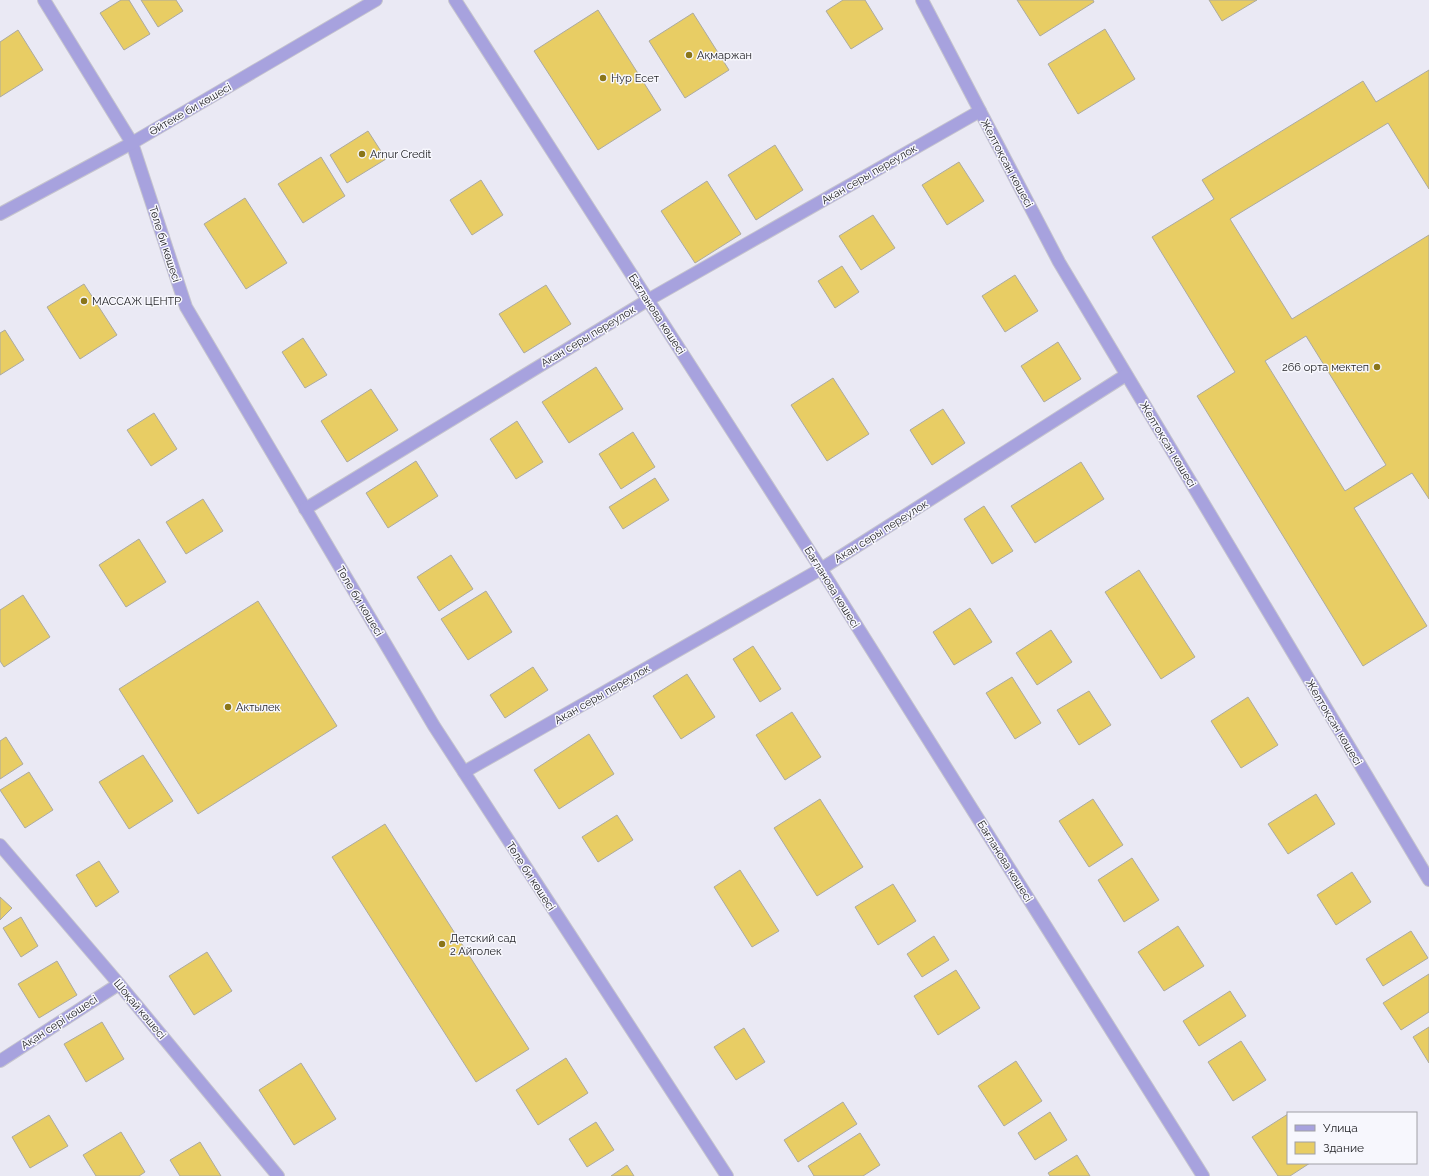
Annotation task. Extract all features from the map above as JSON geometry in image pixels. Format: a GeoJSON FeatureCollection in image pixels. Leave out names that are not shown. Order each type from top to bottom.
{"type":"FeatureCollection","features":[{"type":"Feature","properties":{"kind":"street","name":"Төле би көшесі"},"geometry":{"type":"LineString","coordinates":[[44,0],[132,143],[186,307],[434,726],[726,1176]]}},
{"type":"Feature","properties":{"kind":"street","name":"Әйтеке би көшесі"},"geometry":{"type":"LineString","coordinates":[[0,214],[132,143],[376,0]]}},
{"type":"Feature","properties":{"kind":"street","name":"Бағланова көшесі"},"geometry":{"type":"LineString","coordinates":[[455,0],[821,569],[1203,1176]]}},
{"type":"Feature","properties":{"kind":"street","name":"Желтоқсан көшесі"},"geometry":{"type":"LineString","coordinates":[[922,0],[1059,262],[1429,880]]}},
{"type":"Feature","properties":{"kind":"street","name":"Акан серы переулок"},"geometry":{"type":"LineString","coordinates":[[306,509],[648,300],[980,111]]}},
{"type":"Feature","properties":{"kind":"street","name":"Акан серы переулок"},"geometry":{"type":"LineString","coordinates":[[464,772],[821,569],[1126,375]]}},
{"type":"Feature","properties":{"kind":"street","name":"Шоқай көшесі"},"geometry":{"type":"LineString","coordinates":[[0,845],[119,984],[278,1176]]}},
{"type":"Feature","properties":{"kind":"street","name":"Ақан сері көшесі"},"geometry":{"type":"LineString","coordinates":[[0,1061],[119,984]]}},
{"type":"Feature","properties":{"kind":"building"},"geometry":{"type":"Polygon","coordinates":[[[121,0],[129,0],[150,34],[124,50],[100,13],[121,0]]]}},
{"type":"Feature","properties":{"kind":"building"},"geometry":{"type":"Polygon","coordinates":[[[141,0],[176,0],[183,11],[158,27],[141,0]]]}},
{"type":"Feature","properties":{"kind":"building"},"geometry":{"type":"Polygon","coordinates":[[[843,0],[865,0],[883,29],[851,49],[826,11],[843,0]]]}},
{"type":"Feature","properties":{"kind":"building"},"geometry":{"type":"Polygon","coordinates":[[[1017,0],[1093,0],[1094,2],[1040,36],[1017,0]]]}},
{"type":"Feature","properties":{"kind":"building"},"geometry":{"type":"Polygon","coordinates":[[[1209,0],[1257,0],[1222,21],[1209,0]]]}},
{"type":"Feature","properties":{"kind":"building"},"geometry":{"type":"Polygon","coordinates":[[[598,10],[661,110],[598,150],[534,51],[598,10]]]}},
{"type":"Feature","properties":{"kind":"building"},"geometry":{"type":"Polygon","coordinates":[[[693,13],[729,70],[685,98],[649,41],[693,13]]]}},
{"type":"Feature","properties":{"kind":"building"},"geometry":{"type":"Polygon","coordinates":[[[1105,29],[1135,79],[1078,114],[1048,64],[1105,29]]]}},
{"type":"Feature","properties":{"kind":"building"},"geometry":{"type":"Polygon","coordinates":[[[18,30],[43,70],[0,97],[0,42],[18,30]]]}},
{"type":"Feature","properties":{"kind":"building","name":"266 орта мектеп"},"geometry":{"type":"Polygon","coordinates":[[[1429,70],[1429,189],[1388,123],[1230,219],[1292,319],[1429,235],[1429,499],[1412,473],[1354,508],[1427,626],[1363,666],[1197,396],[1235,372],[1152,237],[1214,199],[1202,180],[1363,81],[1376,102],[1429,70]],[[1306,336],[1265,361],[1345,491],[1386,465],[1306,336]]]}},
{"type":"Feature","properties":{"kind":"building"},"geometry":{"type":"Polygon","coordinates":[[[368,131],[386,159],[347,183],[330,155],[368,131]]]}},
{"type":"Feature","properties":{"kind":"building"},"geometry":{"type":"Polygon","coordinates":[[[775,145],[803,190],[756,220],[728,175],[775,145]]]}},
{"type":"Feature","properties":{"kind":"building"},"geometry":{"type":"Polygon","coordinates":[[[321,157],[345,196],[303,223],[278,184],[321,157]]]}},
{"type":"Feature","properties":{"kind":"building"},"geometry":{"type":"Polygon","coordinates":[[[959,162],[984,201],[947,225],[922,185],[959,162]]]}},
{"type":"Feature","properties":{"kind":"building"},"geometry":{"type":"Polygon","coordinates":[[[481,180],[503,215],[472,235],[450,200],[481,180]]]}},
{"type":"Feature","properties":{"kind":"building"},"geometry":{"type":"Polygon","coordinates":[[[707,181],[741,234],[695,263],[661,211],[707,181]]]}},
{"type":"Feature","properties":{"kind":"building"},"geometry":{"type":"Polygon","coordinates":[[[245,198],[287,263],[246,289],[204,224],[245,198]]]}},
{"type":"Feature","properties":{"kind":"building"},"geometry":{"type":"Polygon","coordinates":[[[873,215],[895,248],[861,270],[839,236],[873,215]]]}},
{"type":"Feature","properties":{"kind":"building"},"geometry":{"type":"Polygon","coordinates":[[[842,266],[859,292],[835,308],[818,281],[842,266]]]}},
{"type":"Feature","properties":{"kind":"building"},"geometry":{"type":"Polygon","coordinates":[[[1015,275],[1038,311],[1005,332],[982,296],[1015,275]]]}},
{"type":"Feature","properties":{"kind":"building"},"geometry":{"type":"Polygon","coordinates":[[[84,284],[117,335],[80,359],[47,307],[84,284]]]}},
{"type":"Feature","properties":{"kind":"building"},"geometry":{"type":"Polygon","coordinates":[[[546,285],[571,324],[524,353],[499,314],[546,285]]]}},
{"type":"Feature","properties":{"kind":"building"},"geometry":{"type":"Polygon","coordinates":[[[5,330],[24,360],[0,375],[0,333],[5,330]]]}},
{"type":"Feature","properties":{"kind":"building"},"geometry":{"type":"Polygon","coordinates":[[[303,338],[327,375],[305,388],[282,352],[303,338]]]}},
{"type":"Feature","properties":{"kind":"building"},"geometry":{"type":"Polygon","coordinates":[[[1058,342],[1081,379],[1044,402],[1021,366],[1058,342]]]}},
{"type":"Feature","properties":{"kind":"building"},"geometry":{"type":"Polygon","coordinates":[[[596,367],[623,409],[569,443],[542,402],[596,367]]]}},
{"type":"Feature","properties":{"kind":"building"},"geometry":{"type":"Polygon","coordinates":[[[833,378],[869,434],[827,461],[791,405],[833,378]]]}},
{"type":"Feature","properties":{"kind":"building"},"geometry":{"type":"Polygon","coordinates":[[[371,389],[398,430],[347,462],[321,421],[371,389]]]}},
{"type":"Feature","properties":{"kind":"building"},"geometry":{"type":"Polygon","coordinates":[[[943,409],[965,443],[932,465],[910,430],[943,409]]]}},
{"type":"Feature","properties":{"kind":"building"},"geometry":{"type":"Polygon","coordinates":[[[154,413],[177,449],[151,466],[127,430],[154,413]]]}},
{"type":"Feature","properties":{"kind":"building"},"geometry":{"type":"Polygon","coordinates":[[[517,421],[543,462],[516,479],[490,439],[517,421]]]}},
{"type":"Feature","properties":{"kind":"building"},"geometry":{"type":"Polygon","coordinates":[[[633,432],[655,467],[621,489],[599,454],[633,432]]]}},
{"type":"Feature","properties":{"kind":"building"},"geometry":{"type":"Polygon","coordinates":[[[416,461],[438,496],[388,528],[366,493],[416,461]]]}},
{"type":"Feature","properties":{"kind":"building"},"geometry":{"type":"Polygon","coordinates":[[[1081,462],[1104,499],[1035,543],[1011,506],[1081,462]]]}},
{"type":"Feature","properties":{"kind":"building"},"geometry":{"type":"Polygon","coordinates":[[[655,478],[669,500],[623,529],[609,507],[655,478]]]}},
{"type":"Feature","properties":{"kind":"building"},"geometry":{"type":"Polygon","coordinates":[[[203,499],[223,531],[186,554],[166,522],[203,499]]]}},
{"type":"Feature","properties":{"kind":"building"},"geometry":{"type":"Polygon","coordinates":[[[984,506],[1013,551],[992,564],[964,519],[984,506]]]}},
{"type":"Feature","properties":{"kind":"building"},"geometry":{"type":"Polygon","coordinates":[[[139,539],[166,582],[126,607],[99,565],[139,539]]]}},
{"type":"Feature","properties":{"kind":"building"},"geometry":{"type":"Polygon","coordinates":[[[451,555],[473,589],[439,611],[417,577],[451,555]]]}},
{"type":"Feature","properties":{"kind":"building"},"geometry":{"type":"Polygon","coordinates":[[[1139,570],[1195,657],[1161,679],[1105,592],[1139,570]]]}},
{"type":"Feature","properties":{"kind":"building"},"geometry":{"type":"Polygon","coordinates":[[[486,591],[512,632],[468,660],[441,619],[486,591]]]}},
{"type":"Feature","properties":{"kind":"building"},"geometry":{"type":"Polygon","coordinates":[[[23,595],[50,637],[4,667],[0,661],[0,610],[23,595]]]}},
{"type":"Feature","properties":{"kind":"building","name":"Актылек"},"geometry":{"type":"Polygon","coordinates":[[[258,601],[337,726],[198,814],[119,689],[258,601]]]}},
{"type":"Feature","properties":{"kind":"building"},"geometry":{"type":"Polygon","coordinates":[[[970,608],[992,642],[954,665],[933,632],[970,608]]]}},
{"type":"Feature","properties":{"kind":"building"},"geometry":{"type":"Polygon","coordinates":[[[1051,630],[1072,662],[1037,685],[1016,653],[1051,630]]]}},
{"type":"Feature","properties":{"kind":"building"},"geometry":{"type":"Polygon","coordinates":[[[753,646],[781,689],[760,702],[733,659],[753,646]]]}},
{"type":"Feature","properties":{"kind":"building"},"geometry":{"type":"Polygon","coordinates":[[[533,667],[548,690],[505,718],[490,695],[533,667]]]}},
{"type":"Feature","properties":{"kind":"building"},"geometry":{"type":"Polygon","coordinates":[[[687,674],[715,717],[681,739],[653,696],[687,674]]]}},
{"type":"Feature","properties":{"kind":"building"},"geometry":{"type":"Polygon","coordinates":[[[1012,677],[1041,723],[1015,739],[986,693],[1012,677]]]}},
{"type":"Feature","properties":{"kind":"building"},"geometry":{"type":"Polygon","coordinates":[[[1089,691],[1111,725],[1079,745],[1057,710],[1089,691]]]}},
{"type":"Feature","properties":{"kind":"building"},"geometry":{"type":"Polygon","coordinates":[[[1248,697],[1278,745],[1241,768],[1211,721],[1248,697]]]}},
{"type":"Feature","properties":{"kind":"building"},"geometry":{"type":"Polygon","coordinates":[[[792,712],[821,757],[785,780],[756,735],[792,712]]]}},
{"type":"Feature","properties":{"kind":"building"},"geometry":{"type":"Polygon","coordinates":[[[589,734],[614,774],[559,809],[534,770],[589,734]]]}},
{"type":"Feature","properties":{"kind":"building"},"geometry":{"type":"Polygon","coordinates":[[[6,737],[23,764],[0,779],[0,741],[6,737]]]}},
{"type":"Feature","properties":{"kind":"building"},"geometry":{"type":"Polygon","coordinates":[[[143,755],[173,801],[129,829],[99,782],[143,755]]]}},
{"type":"Feature","properties":{"kind":"building"},"geometry":{"type":"Polygon","coordinates":[[[29,772],[53,810],[25,828],[0,790],[29,772]]]}},
{"type":"Feature","properties":{"kind":"building"},"geometry":{"type":"Polygon","coordinates":[[[1316,794],[1335,824],[1288,854],[1268,824],[1316,794]]]}},
{"type":"Feature","properties":{"kind":"building"},"geometry":{"type":"Polygon","coordinates":[[[820,799],[863,867],[817,896],[774,828],[820,799]]]}},
{"type":"Feature","properties":{"kind":"building"},"geometry":{"type":"Polygon","coordinates":[[[1093,799],[1123,845],[1089,867],[1059,821],[1093,799]]]}},
{"type":"Feature","properties":{"kind":"building"},"geometry":{"type":"Polygon","coordinates":[[[617,815],[633,840],[598,862],[582,837],[617,815]]]}},
{"type":"Feature","properties":{"kind":"building"},"geometry":{"type":"Polygon","coordinates":[[[385,824],[529,1049],[476,1082],[332,857],[385,824]]]}},
{"type":"Feature","properties":{"kind":"building"},"geometry":{"type":"Polygon","coordinates":[[[1132,858],[1159,900],[1124,922],[1098,880],[1132,858]]]}},
{"type":"Feature","properties":{"kind":"building"},"geometry":{"type":"Polygon","coordinates":[[[99,861],[119,892],[96,907],[76,875],[99,861]]]}},
{"type":"Feature","properties":{"kind":"building"},"geometry":{"type":"Polygon","coordinates":[[[740,870],[779,931],[752,947],[714,887],[740,870]]]}},
{"type":"Feature","properties":{"kind":"building"},"geometry":{"type":"Polygon","coordinates":[[[1352,872],[1371,902],[1336,925],[1317,895],[1352,872]]]}},
{"type":"Feature","properties":{"kind":"building"},"geometry":{"type":"Polygon","coordinates":[[[893,884],[916,921],[878,945],[855,907],[893,884]]]}},
{"type":"Feature","properties":{"kind":"building"},"geometry":{"type":"Polygon","coordinates":[[[0,897],[12,908],[0,920],[0,897]]]}},
{"type":"Feature","properties":{"kind":"building"},"geometry":{"type":"Polygon","coordinates":[[[21,917],[38,946],[21,957],[3,928],[21,917]]]}},
{"type":"Feature","properties":{"kind":"building"},"geometry":{"type":"Polygon","coordinates":[[[1178,926],[1204,966],[1164,991],[1138,952],[1178,926]]]}},
{"type":"Feature","properties":{"kind":"building"},"geometry":{"type":"Polygon","coordinates":[[[1411,931],[1428,958],[1383,986],[1366,959],[1411,931]]]}},
{"type":"Feature","properties":{"kind":"building"},"geometry":{"type":"Polygon","coordinates":[[[934,936],[949,960],[922,977],[907,954],[934,936]]]}},
{"type":"Feature","properties":{"kind":"building"},"geometry":{"type":"Polygon","coordinates":[[[207,952],[232,991],[194,1015],[169,976],[207,952]]]}},
{"type":"Feature","properties":{"kind":"building"},"geometry":{"type":"Polygon","coordinates":[[[57,961],[77,995],[39,1018],[18,984],[57,961]]]}},
{"type":"Feature","properties":{"kind":"building"},"geometry":{"type":"Polygon","coordinates":[[[956,970],[980,1008],[938,1035],[914,996],[956,970]]]}},
{"type":"Feature","properties":{"kind":"building"},"geometry":{"type":"Polygon","coordinates":[[[1429,974],[1429,1012],[1401,1030],[1383,1003],[1429,974]]]}},
{"type":"Feature","properties":{"kind":"building"},"geometry":{"type":"Polygon","coordinates":[[[1230,991],[1246,1016],[1199,1046],[1183,1021],[1230,991]]]}},
{"type":"Feature","properties":{"kind":"building"},"geometry":{"type":"Polygon","coordinates":[[[102,1022],[124,1059],[86,1082],[64,1044],[102,1022]]]}},
{"type":"Feature","properties":{"kind":"building"},"geometry":{"type":"Polygon","coordinates":[[[1429,1027],[1429,1063],[1413,1037],[1429,1027]]]}},
{"type":"Feature","properties":{"kind":"building"},"geometry":{"type":"Polygon","coordinates":[[[744,1028],[765,1062],[736,1080],[714,1047],[744,1028]]]}},
{"type":"Feature","properties":{"kind":"building"},"geometry":{"type":"Polygon","coordinates":[[[1241,1041],[1266,1080],[1233,1101],[1208,1062],[1241,1041]]]}},
{"type":"Feature","properties":{"kind":"building"},"geometry":{"type":"Polygon","coordinates":[[[566,1058],[588,1093],[538,1125],[516,1090],[566,1058]]]}},
{"type":"Feature","properties":{"kind":"building"},"geometry":{"type":"Polygon","coordinates":[[[1016,1061],[1042,1101],[1004,1126],[978,1086],[1016,1061]]]}},
{"type":"Feature","properties":{"kind":"building"},"geometry":{"type":"Polygon","coordinates":[[[301,1063],[336,1119],[294,1145],[259,1090],[301,1063]]]}},
{"type":"Feature","properties":{"kind":"building"},"geometry":{"type":"Polygon","coordinates":[[[843,1102],[857,1124],[798,1162],[784,1140],[843,1102]]]}},
{"type":"Feature","properties":{"kind":"building"},"geometry":{"type":"Polygon","coordinates":[[[1050,1112],[1067,1140],[1035,1160],[1018,1133],[1050,1112]]]}},
{"type":"Feature","properties":{"kind":"building"},"geometry":{"type":"Polygon","coordinates":[[[49,1115],[68,1146],[30,1168],[12,1137],[49,1115]]]}},
{"type":"Feature","properties":{"kind":"building"},"geometry":{"type":"Polygon","coordinates":[[[1287,1115],[1287,1164],[1308,1164],[1290,1176],[1278,1176],[1252,1137],[1287,1115]]]}},
{"type":"Feature","properties":{"kind":"building"},"geometry":{"type":"Polygon","coordinates":[[[596,1122],[614,1150],[587,1167],[569,1139],[596,1122]]]}},
{"type":"Feature","properties":{"kind":"building"},"geometry":{"type":"Polygon","coordinates":[[[121,1132],[145,1172],[139,1176],[96,1176],[83,1155],[121,1132]]]}},
{"type":"Feature","properties":{"kind":"building"},"geometry":{"type":"Polygon","coordinates":[[[860,1133],[880,1165],[863,1176],[814,1176],[808,1166],[860,1133]]]}},
{"type":"Feature","properties":{"kind":"building"},"geometry":{"type":"Polygon","coordinates":[[[200,1142],[221,1176],[180,1176],[170,1160],[200,1142]]]}},
{"type":"Feature","properties":{"kind":"building"},"geometry":{"type":"Polygon","coordinates":[[[1077,1155],[1090,1176],[1050,1176],[1048,1173],[1077,1155]]]}},
{"type":"Feature","properties":{"kind":"building"},"geometry":{"type":"Polygon","coordinates":[[[627,1165],[634,1176],[611,1176],[627,1165]]]}},
{"type":"Feature","properties":{"kind":"place","name":"Ақмаржан"},"geometry":{"type":"Point","coordinates":[689,55]}},
{"type":"Feature","properties":{"kind":"place","name":"Нур Есет"},"geometry":{"type":"Point","coordinates":[603,78]}},
{"type":"Feature","properties":{"kind":"place","name":"Arnur Credit"},"geometry":{"type":"Point","coordinates":[362,154]}},
{"type":"Feature","properties":{"kind":"place","name":"МАССАЖ ЦЕНТР"},"geometry":{"type":"Point","coordinates":[84,301]}},
{"type":"Feature","properties":{"kind":"place","name":"266 орта мектеп"},"geometry":{"type":"Point","coordinates":[1377,367]}},
{"type":"Feature","properties":{"kind":"place","name":"Актылек"},"geometry":{"type":"Point","coordinates":[228,707]}},
{"type":"Feature","properties":{"kind":"place","name":"Детский сад 2 Айголек"},"geometry":{"type":"Point","coordinates":[442,944]}}]}
